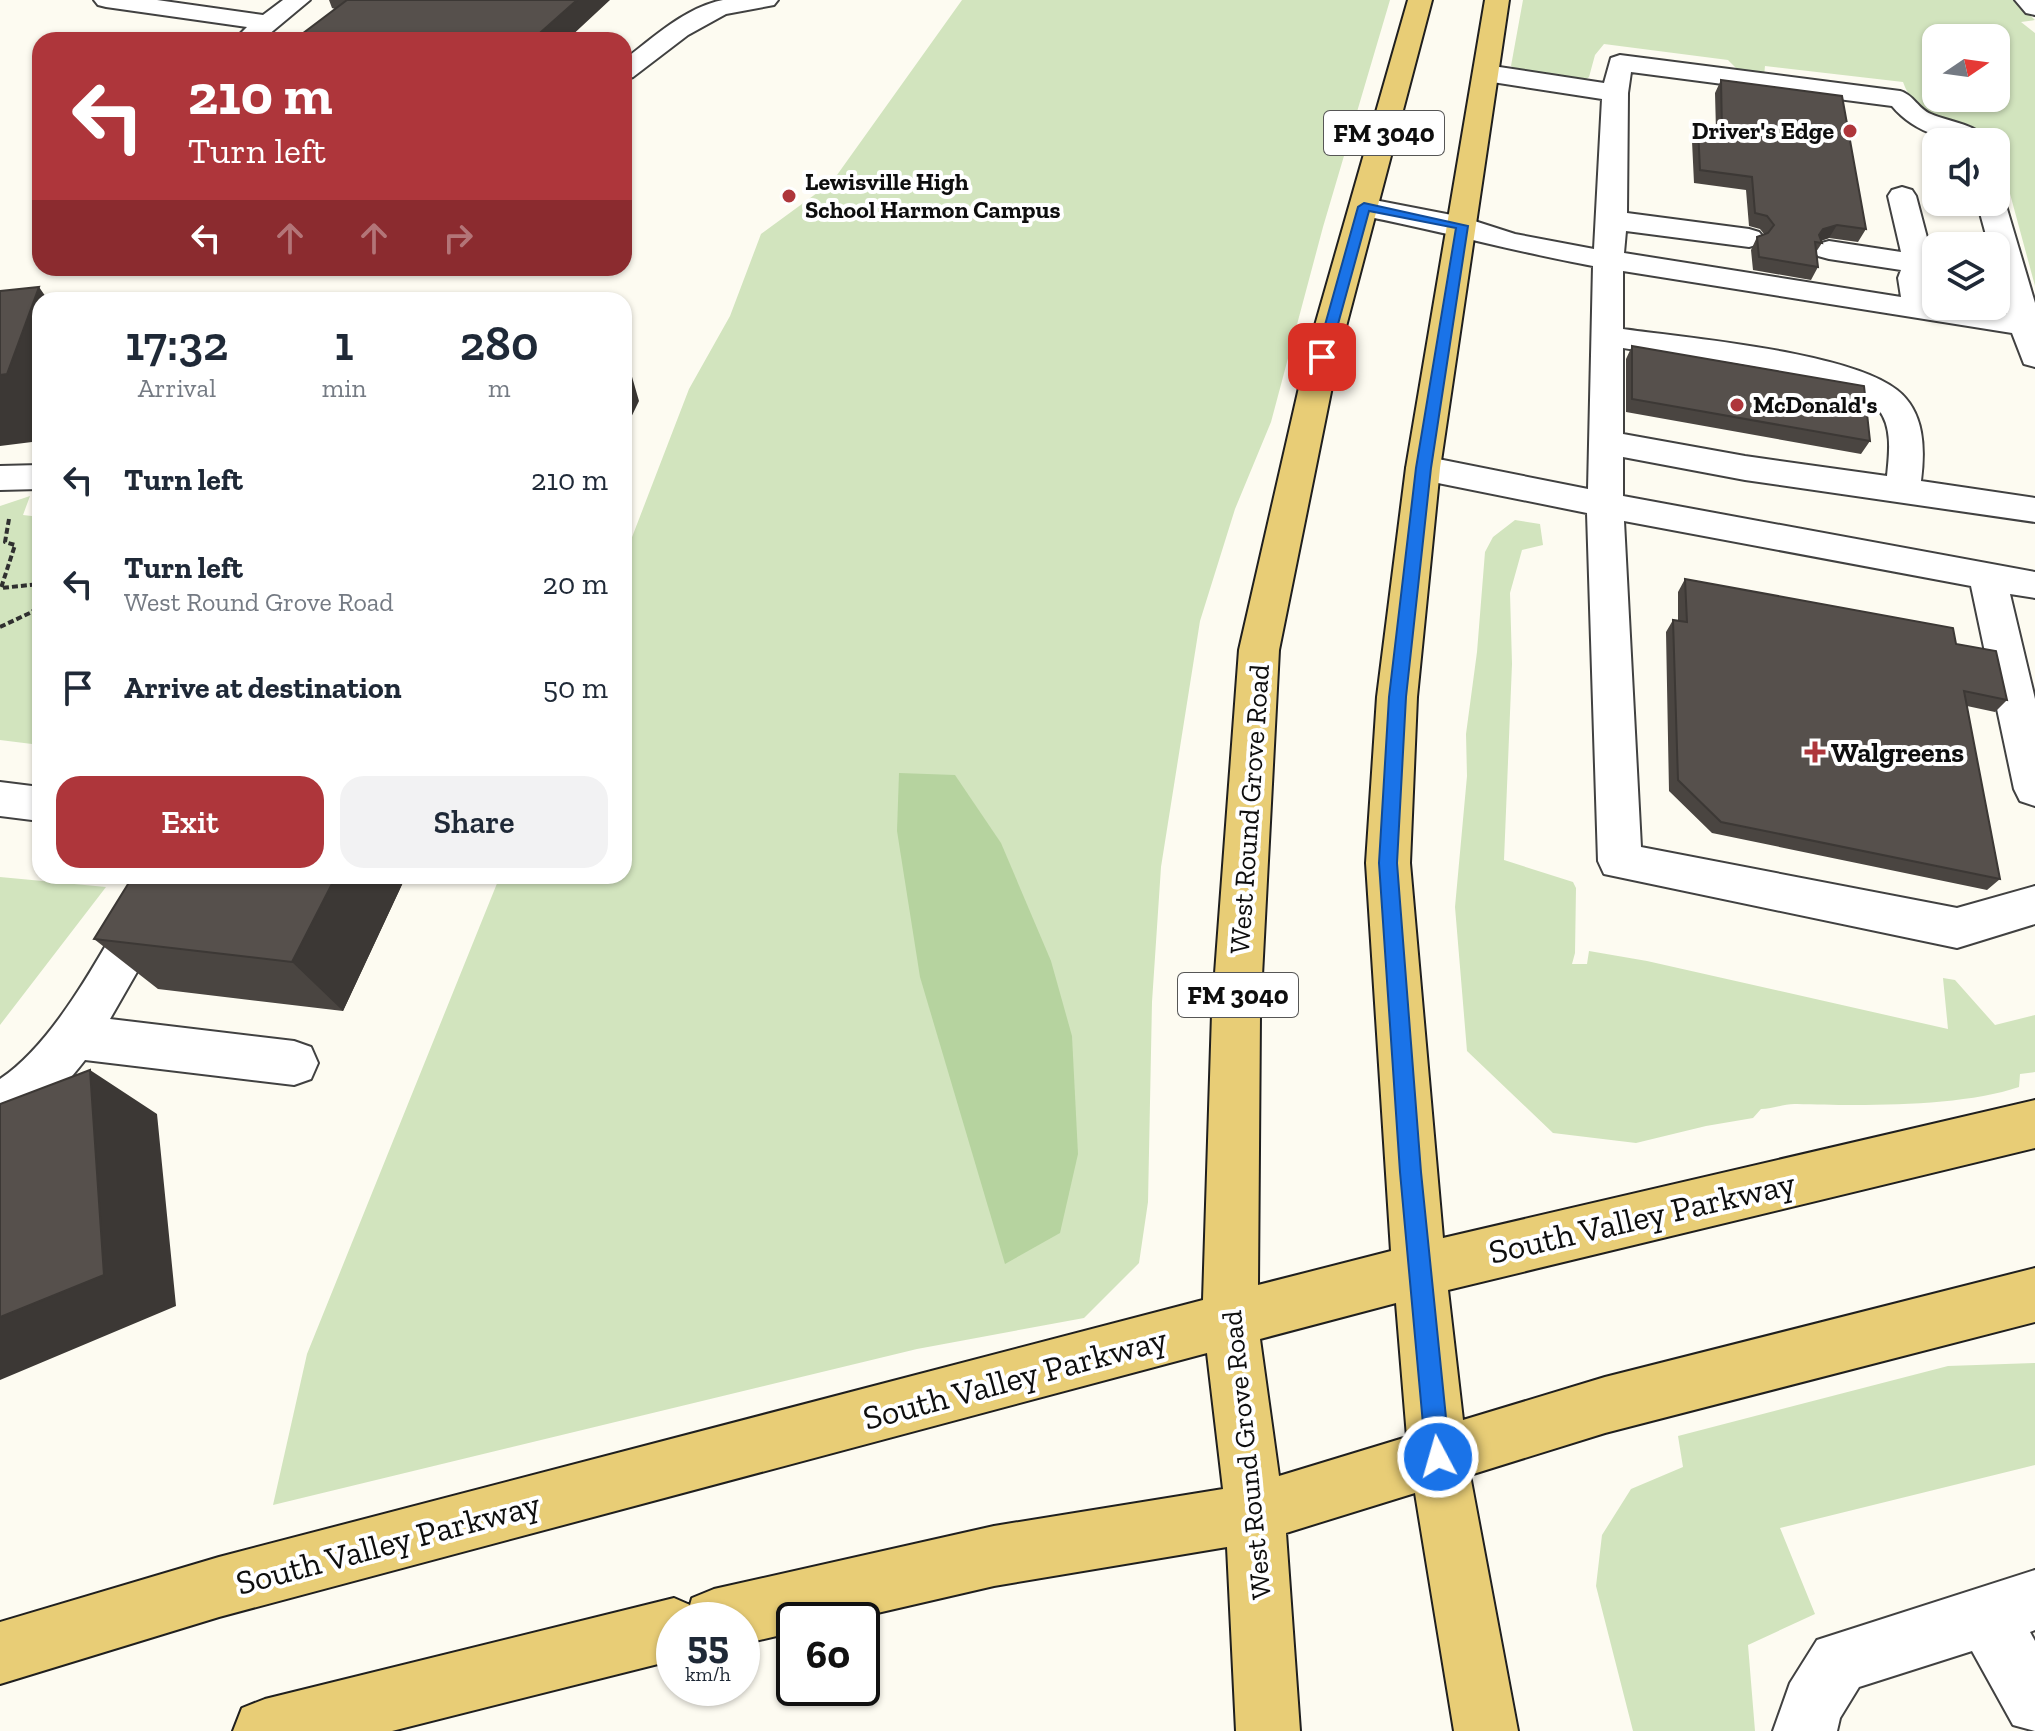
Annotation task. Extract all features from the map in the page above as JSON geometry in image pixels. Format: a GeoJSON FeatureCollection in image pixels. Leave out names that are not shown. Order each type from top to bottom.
{"type":"FeatureCollection","features":[{"type":"Feature","properties":{"kind":"main road","name":"West Round Grove Road"},"geometry":{"type":"LineString","coordinates":[[1268,1731],[1255,1513],[1230,1321],[1236,1014],[1259,650],[1322,357],[1420,0]]}},
{"type":"Feature","properties":{"kind":"main road","name":"FM 3040"},"geometry":{"type":"LineString","coordinates":[[1486,1731],[1438,1457],[1419,1270],[1388,863],[1397,697],[1423,468],[1497,0]]}},
{"type":"Feature","properties":{"kind":"main road","name":"South Valley Parkway"},"geometry":{"type":"LineString","coordinates":[[0,1653],[219,1587],[1419,1270],[2035,1124]]}},
{"type":"Feature","properties":{"kind":"main road"},"geometry":{"type":"LineString","coordinates":[[760,1609],[994,1556],[1255,1513],[1605,1405],[2035,1295]]}},
{"type":"Feature","properties":{"kind":"main road"},"geometry":{"type":"LineString","coordinates":[[265,1731],[656,1633]]}},
{"type":"Feature","properties":{"kind":"lane"},"geometry":{"type":"LineString","coordinates":[[256,32],[298,0]]}},
{"type":"Feature","properties":{"kind":"lane"},"geometry":{"type":"LineString","coordinates":[[632,66],[679,30],[719,8],[766,0]]}},
{"type":"Feature","properties":{"kind":"lane"},"geometry":{"type":"LineString","coordinates":[[2027,0],[2035,8]]}},
{"type":"Feature","properties":{"kind":"lane"},"geometry":{"type":"LineString","coordinates":[[117,1],[197,6],[268,23]]}},
{"type":"Feature","properties":{"kind":"lane"},"geometry":{"type":"LineString","coordinates":[[1944,128],[1916,118],[1900,99],[1620,63],[1615,93],[1608,260],[1605,442],[1620,861],[1957,928],[2035,905]]}},
{"type":"Feature","properties":{"kind":"lane"},"geometry":{"type":"LineString","coordinates":[[1486,73],[1615,93]]}},
{"type":"Feature","properties":{"kind":"lane"},"geometry":{"type":"LineString","coordinates":[[1902,196],[1919,264],[1913,278],[1918,309]]}},
{"type":"Feature","properties":{"kind":"lane"},"geometry":{"type":"LineString","coordinates":[[1364,207],[1462,226],[1509,242],[1608,260],[2026,326]]}},
{"type":"Feature","properties":{"kind":"lane"},"geometry":{"type":"LineString","coordinates":[[1995,216],[2035,357]]}},
{"type":"Feature","properties":{"kind":"lane"},"geometry":{"type":"LineString","coordinates":[[1612,220],[1749,238]]}},
{"type":"Feature","properties":{"kind":"lane"},"geometry":{"type":"LineString","coordinates":[[1829,250],[1919,264]]}},
{"type":"Feature","properties":{"kind":"lane"},"geometry":{"type":"LineString","coordinates":[[1607,336],[1845,376],[1886,397],[1899,416],[1909,443],[1902,490]]}},
{"type":"Feature","properties":{"kind":"lane"},"geometry":{"type":"LineString","coordinates":[[1605,442],[1745,468],[2035,510]]}},
{"type":"Feature","properties":{"kind":"lane"},"geometry":{"type":"LineString","coordinates":[[1423,468],[2035,585]]}},
{"type":"Feature","properties":{"kind":"lane"},"geometry":{"type":"LineString","coordinates":[[3,494],[32,481]]}},
{"type":"Feature","properties":{"kind":"lane"},"geometry":{"type":"LineString","coordinates":[[1987,575],[2000,631],[1978,644],[2000,760],[2034,784]]}},
{"type":"Feature","properties":{"kind":"lane"},"geometry":{"type":"LineString","coordinates":[[0,799],[32,803]]}},
{"type":"Feature","properties":{"kind":"lane"},"geometry":{"type":"LineString","coordinates":[[0,1107],[41,1079],[74,1037],[165,884]]}},
{"type":"Feature","properties":{"kind":"lane"},"geometry":{"type":"LineString","coordinates":[[74,1037],[294,1063]]}},
{"type":"Feature","properties":{"kind":"lane"},"geometry":{"type":"LineString","coordinates":[[1805,1731],[1812,1705],[1839,1662],[2010,1608],[2035,1703]]}},
{"type":"Feature","properties":{"kind":"path"},"geometry":{"type":"LineString","coordinates":[[3,494],[10,524],[5,542],[15,545],[1,588],[32,585]]}},
{"type":"Feature","properties":{"kind":"path"},"geometry":{"type":"LineString","coordinates":[[0,627],[32,612]]}},
{"type":"Feature","properties":{"kind":"green space"},"geometry":{"type":"Polygon","coordinates":[[[962,0],[1390,0],[1323,227],[1271,422],[1235,509],[1200,621],[1161,867],[1152,1002],[1148,1202],[1139,1263],[1084,1318],[917,1349],[273,1505],[307,1354],[497,884],[632,884],[632,537],[689,389],[730,316],[761,234],[832,182],[962,0]]]}},
{"type":"Feature","properties":{"kind":"green space"},"geometry":{"type":"Polygon","coordinates":[[[1523,0],[2013,0],[2035,20],[2021,22],[2035,33],[2035,286],[2010,194],[2010,128],[1975,128],[1930,112],[2010,112],[2010,24],[1922,24],[1922,107],[1908,93],[1903,82],[1765,66],[1764,76],[1741,73],[1728,60],[1604,44],[1595,55],[1589,77],[1578,85],[1524,75],[1511,66],[1523,0]]]}},
{"type":"Feature","properties":{"kind":"green space"},"geometry":{"type":"Polygon","coordinates":[[[30,496],[23,515],[32,516],[32,744],[0,740],[0,506],[30,496]]]}},
{"type":"Feature","properties":{"kind":"green space"},"geometry":{"type":"Polygon","coordinates":[[[1515,520],[1540,524],[1543,545],[1522,550],[1510,593],[1512,664],[1504,860],[1573,882],[1576,888],[1575,953],[1572,964],[1587,964],[1589,951],[1647,961],[1948,1029],[1943,978],[1955,980],[1995,1025],[2035,1015],[2035,1072],[2020,1074],[2019,1087],[1995,1094],[1940,1102],[1788,1104],[1761,1109],[1753,1118],[1636,1143],[1553,1133],[1467,1051],[1455,907],[1467,776],[1466,734],[1477,652],[1485,552],[1493,537],[1515,520]]]}},
{"type":"Feature","properties":{"kind":"green space"},"geometry":{"type":"Polygon","coordinates":[[[899,773],[955,775],[1001,843],[1051,961],[1072,1036],[1078,1154],[1060,1233],[1005,1264],[920,977],[897,831],[899,773]]]}},
{"type":"Feature","properties":{"kind":"green space"},"geometry":{"type":"Polygon","coordinates":[[[0,877],[32,880],[32,884],[106,887],[0,1025],[0,877]]]}},
{"type":"Feature","properties":{"kind":"green space"},"geometry":{"type":"Polygon","coordinates":[[[2035,1363],[2035,1465],[1780,1528],[1815,1614],[1748,1645],[1755,1731],[1633,1731],[1596,1586],[1602,1535],[1631,1489],[1683,1467],[1678,1436],[1948,1366],[2035,1363]]]}},
{"type":"Feature","properties":{"kind":"building"},"geometry":{"type":"Polygon","coordinates":[[[347,0],[577,0],[541,32],[305,32],[347,0]]]}},
{"type":"Feature","properties":{"kind":"building"},"geometry":{"type":"Polygon","coordinates":[[[1721,80],[1842,96],[1866,229],[1837,225],[1823,229],[1819,235],[1822,243],[1815,242],[1818,267],[1759,257],[1757,237],[1768,233],[1774,225],[1767,216],[1755,213],[1752,177],[1700,170],[1698,128],[1722,131],[1721,80]]]}},
{"type":"Feature","properties":{"kind":"building"},"geometry":{"type":"Polygon","coordinates":[[[39,287],[37,292],[32,292],[32,306],[7,374],[0,375],[0,291],[39,287]]]}},
{"type":"Feature","properties":{"kind":"building","name":"McDonald's"},"geometry":{"type":"Polygon","coordinates":[[[1632,346],[1864,386],[1870,441],[1632,399],[1632,346]]]}},
{"type":"Feature","properties":{"kind":"building","name":"Walgreens"},"geometry":{"type":"Polygon","coordinates":[[[1685,579],[1953,628],[1956,644],[1996,651],[2007,700],[1964,691],[2000,879],[1721,822],[1678,780],[1673,620],[1687,622],[1685,579]]]}},
{"type":"Feature","properties":{"kind":"building"},"geometry":{"type":"Polygon","coordinates":[[[128,884],[332,884],[292,962],[94,939],[128,884]]]}},
{"type":"Feature","properties":{"kind":"building"},"geometry":{"type":"Polygon","coordinates":[[[90,1070],[104,1275],[0,1317],[0,1104],[90,1070]]]}},
{"type":"Feature","properties":{"kind":"place","name":"Driver's Edge"},"geometry":{"type":"Point","coordinates":[1850,131]}},
{"type":"Feature","properties":{"kind":"place","name":"Lewisville High School Harmon Campus"},"geometry":{"type":"Point","coordinates":[789,196]}},
{"type":"Feature","properties":{"kind":"place","name":"McDonald's"},"geometry":{"type":"Point","coordinates":[1737,405]}},
{"type":"Feature","properties":{"kind":"place","name":"Walgreens"},"geometry":{"type":"Point","coordinates":[1815,752]}},
{"type":"Feature","properties":{"kind":"route"},"geometry":{"type":"LineString","coordinates":[[1322,357],[1364,207],[1462,226],[1423,468],[1397,697],[1388,863],[1410,1172],[1438,1457]]}}]}
